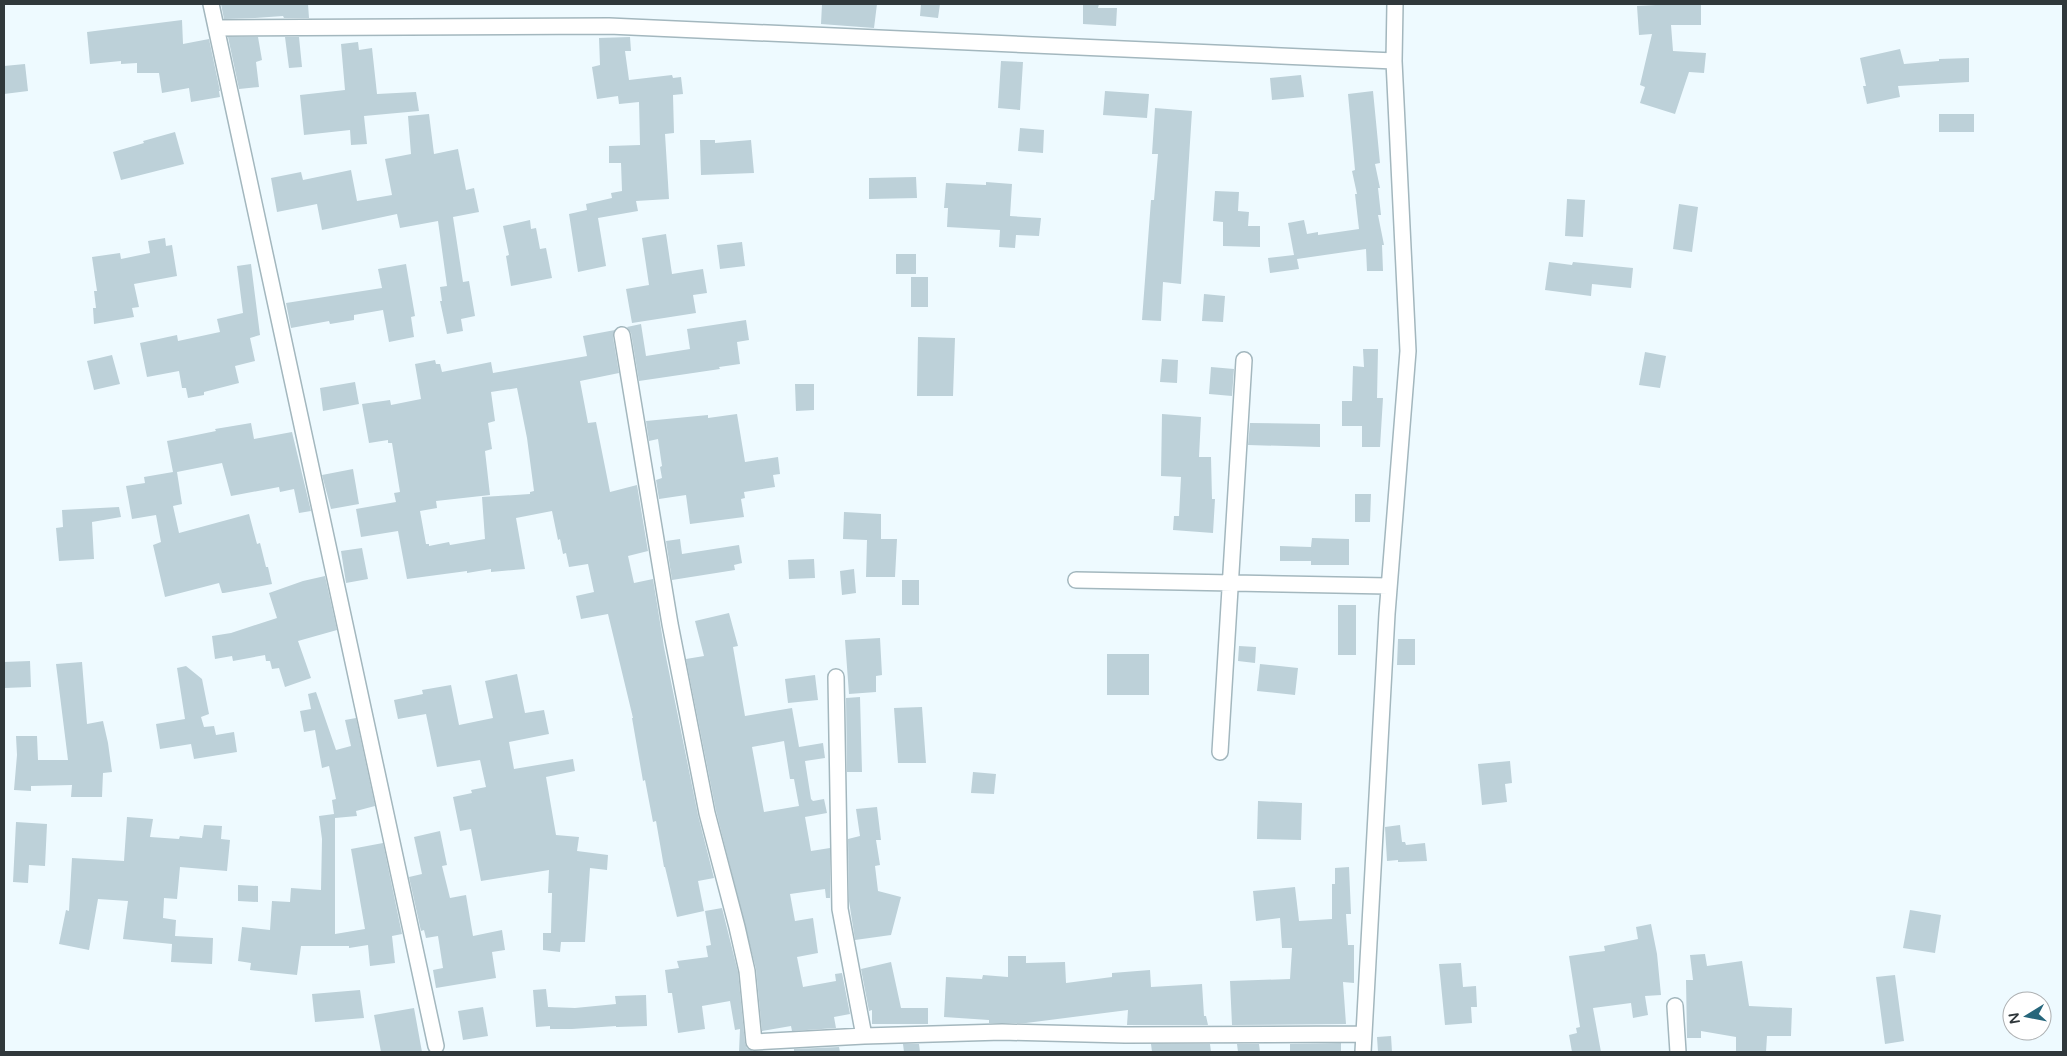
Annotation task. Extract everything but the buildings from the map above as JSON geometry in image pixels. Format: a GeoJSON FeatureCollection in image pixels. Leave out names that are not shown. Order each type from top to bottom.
{"type":"FeatureCollection","features":[{"type":"Feature","properties":{"kind":"street"},"geometry":{"type":"LineString","coordinates":[[210,4],[436,1046]]}},
{"type":"Feature","properties":{"kind":"street"},"geometry":{"type":"LineString","coordinates":[[1362,1052],[1388,586],[1408,351],[1394,62],[1395,4]]}},
{"type":"Feature","properties":{"kind":"street"},"geometry":{"type":"LineString","coordinates":[[216,28],[609,26],[1394,62]]}},
{"type":"Feature","properties":{"kind":"street"},"geometry":{"type":"LineString","coordinates":[[622,335],[670,624],[707,813],[747,971],[754,1042],[790,1047],[864,1036],[1002,1032],[1125,1035],[1362,1034]]}},
{"type":"Feature","properties":{"kind":"street"},"geometry":{"type":"LineString","coordinates":[[1220,752],[1244,360]]}},
{"type":"Feature","properties":{"kind":"street"},"geometry":{"type":"LineString","coordinates":[[1076,580],[1388,586]]}},
{"type":"Feature","properties":{"kind":"street"},"geometry":{"type":"LineString","coordinates":[[836,676],[840,909],[864,1036]]}},
{"type":"Feature","properties":{"kind":"street"},"geometry":{"type":"LineString","coordinates":[[1676,1006],[1678,1052]]}}]}
